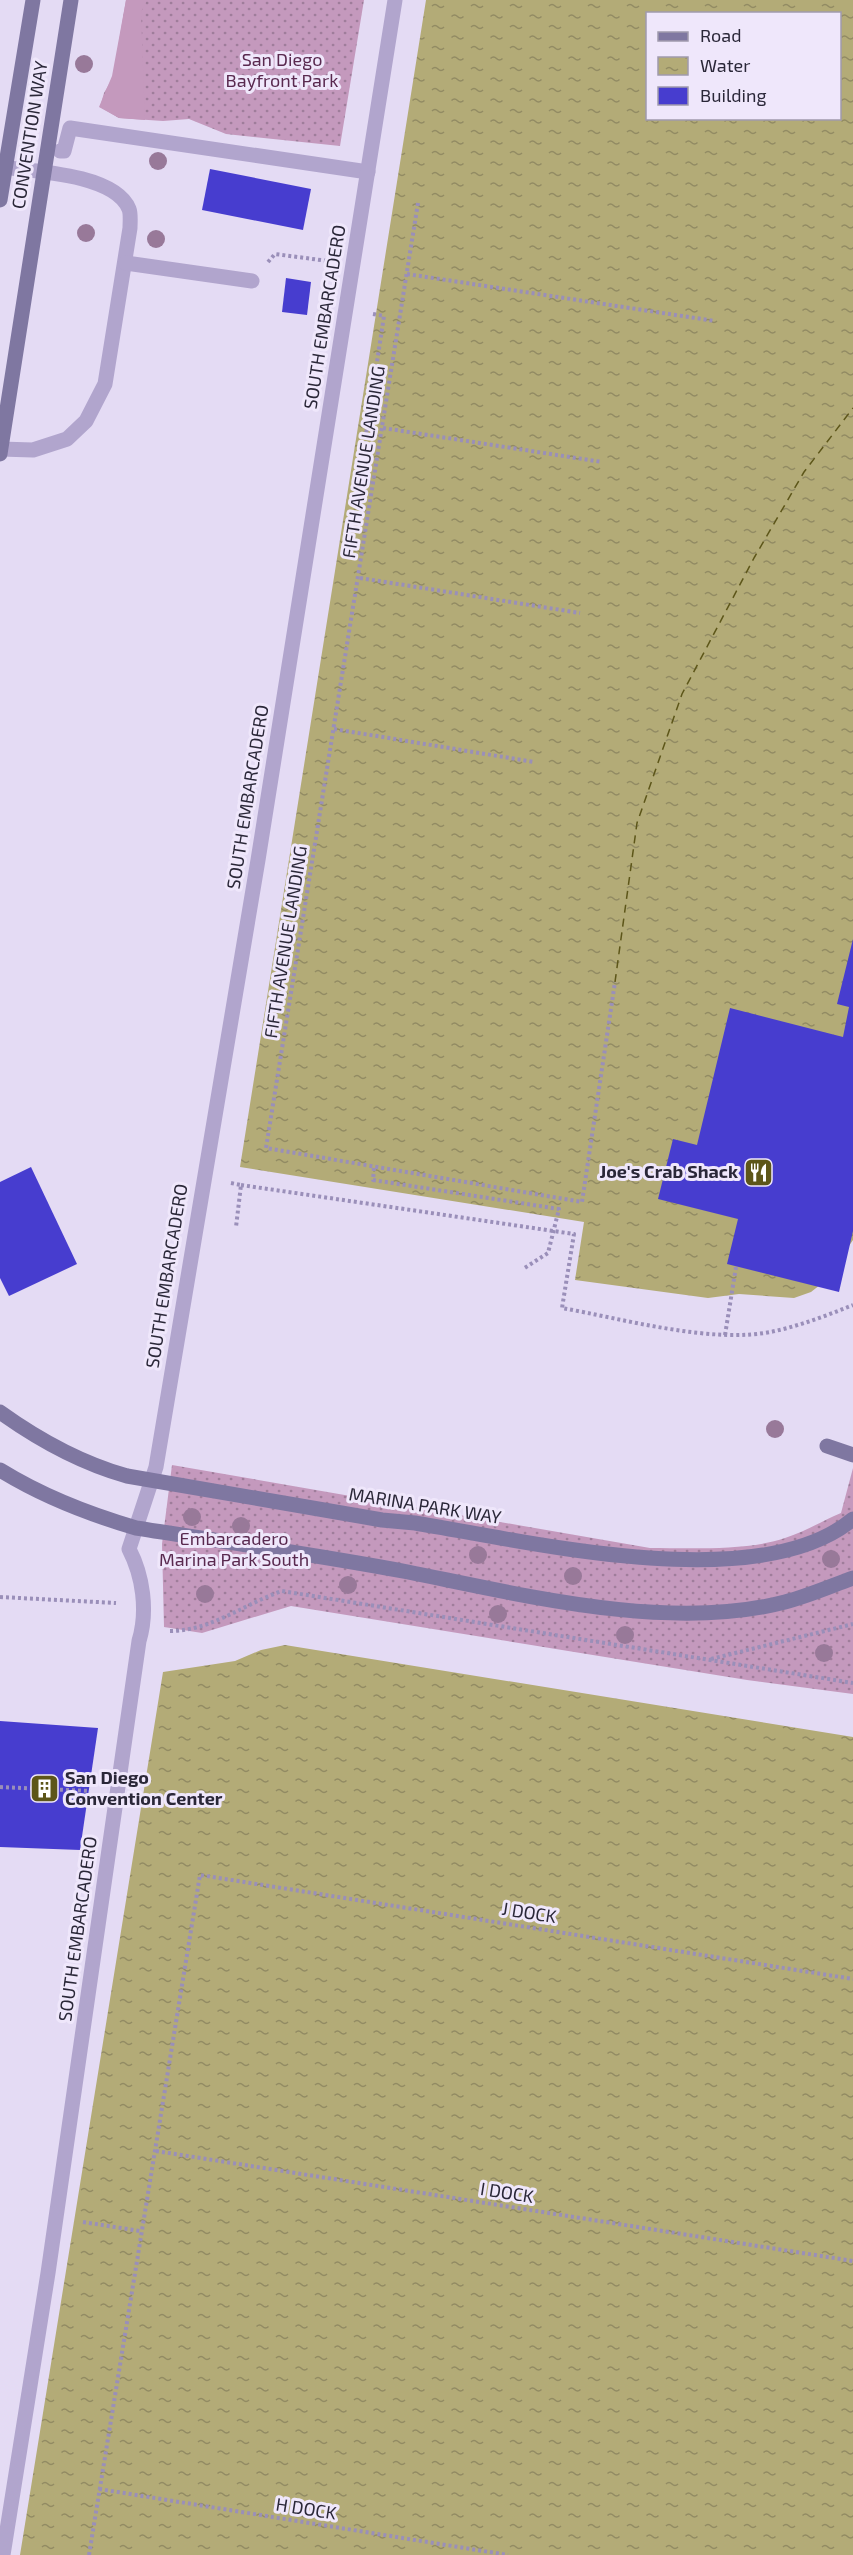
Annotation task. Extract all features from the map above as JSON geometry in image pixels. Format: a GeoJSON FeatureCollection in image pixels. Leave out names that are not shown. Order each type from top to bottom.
{"type":"FeatureCollection","features":[{"type":"Feature","properties":{"kind":"street","name":"CONVENTION WAY"},"geometry":{"type":"LineString","coordinates":[[0,200],[3,167],[33,0]]}},
{"type":"Feature","properties":{"kind":"street","name":"CONVENTION WAY"},"geometry":{"type":"LineString","coordinates":[[0,451],[71,0]]}},
{"type":"Feature","properties":{"kind":"street","name":"SOUTH EMBARCADERO"},"geometry":{"type":"LineString","coordinates":[[3,2555],[48,2273],[139,1641],[143,1629],[140,1569],[129,1549],[152,1479],[258,860],[395,0]]}},
{"type":"Feature","properties":{"kind":"street"},"geometry":{"type":"LineString","coordinates":[[60,151],[64,151],[70,128],[368,172]]}},
{"type":"Feature","properties":{"kind":"street"},"geometry":{"type":"LineString","coordinates":[[0,451],[33,450],[67,439],[86,421],[105,384],[126,263],[129,210],[118,194],[102,185],[3,167]]}},
{"type":"Feature","properties":{"kind":"street"},"geometry":{"type":"LineString","coordinates":[[126,263],[252,281]]}},
{"type":"Feature","properties":{"kind":"street","name":"MARINA PARK WAY"},"geometry":{"type":"LineString","coordinates":[[0,1412],[37,1439],[127,1476],[382,1520],[415,1523],[647,1559],[714,1559],[796,1549],[841,1529],[853,1519]]}},
{"type":"Feature","properties":{"kind":"street"},"geometry":{"type":"LineString","coordinates":[[826,1446],[853,1455]]}},
{"type":"Feature","properties":{"kind":"street"},"geometry":{"type":"LineString","coordinates":[[0,1470],[53,1499],[136,1528],[407,1572],[572,1604],[641,1611],[740,1610],[785,1602],[853,1578]]}},
{"type":"Feature","properties":{"kind":"path","name":"FIFTH AVENUE LANDING"},"geometry":{"type":"LineString","coordinates":[[418,203],[360,578],[266,1148],[582,1202],[615,982]]}},
{"type":"Feature","properties":{"kind":"path"},"geometry":{"type":"LineString","coordinates":[[252,281],[275,254],[352,264]]}},
{"type":"Feature","properties":{"kind":"path"},"geometry":{"type":"LineString","coordinates":[[407,274],[715,321]]}},
{"type":"Feature","properties":{"kind":"path"},"geometry":{"type":"LineString","coordinates":[[373,483],[359,480],[384,316],[375,315]]}},
{"type":"Feature","properties":{"kind":"path"},"geometry":{"type":"LineString","coordinates":[[383,428],[602,462]]}},
{"type":"Feature","properties":{"kind":"path"},"geometry":{"type":"LineString","coordinates":[[360,578],[580,613]]}},
{"type":"Feature","properties":{"kind":"path"},"geometry":{"type":"LineString","coordinates":[[334,729],[534,762]]}},
{"type":"Feature","properties":{"kind":"path"},"geometry":{"type":"LineString","coordinates":[[374,1168],[373,1180],[559,1209],[548,1253],[523,1269]]}},
{"type":"Feature","properties":{"kind":"path"},"geometry":{"type":"LineString","coordinates":[[242,1185],[574,1234],[562,1308],[645,1324],[725,1335],[773,1332],[853,1305]]}},
{"type":"Feature","properties":{"kind":"path"},"geometry":{"type":"LineString","coordinates":[[725,1335],[736,1267]]}},
{"type":"Feature","properties":{"kind":"path"},"geometry":{"type":"LineString","coordinates":[[143,1629],[173,1631],[197,1627],[224,1618],[256,1600],[282,1592],[853,1683]]}},
{"type":"Feature","properties":{"kind":"path"},"geometry":{"type":"LineString","coordinates":[[0,1597],[142,1604]]}},
{"type":"Feature","properties":{"kind":"path"},"geometry":{"type":"LineString","coordinates":[[709,1660],[853,1624]]}},
{"type":"Feature","properties":{"kind":"path"},"geometry":{"type":"LineString","coordinates":[[0,1786],[86,1791]]}},
{"type":"Feature","properties":{"kind":"path","name":"J DOCK"},"geometry":{"type":"LineString","coordinates":[[156,2151],[200,1875],[853,1979]]}},
{"type":"Feature","properties":{"kind":"path"},"geometry":{"type":"LineString","coordinates":[[89,2555],[140,2231],[156,2151]]}},
{"type":"Feature","properties":{"kind":"path","name":"I DOCK"},"geometry":{"type":"LineString","coordinates":[[156,2151],[853,2261]]}},
{"type":"Feature","properties":{"kind":"path"},"geometry":{"type":"LineString","coordinates":[[74,2220],[140,2231]]}},
{"type":"Feature","properties":{"kind":"path","name":"H DOCK"},"geometry":{"type":"LineString","coordinates":[[99,2489],[508,2555]]}},
{"type":"Feature","properties":{"kind":"green space","name":"San Diego Bayfront Park"},"geometry":{"type":"Polygon","coordinates":[[[126,0],[364,0],[340,146],[226,134],[189,119],[163,121],[119,118],[100,107],[104,93],[113,77],[126,0]]]}},
{"type":"Feature","properties":{"kind":"green space"},"geometry":{"type":"Polygon","coordinates":[[[126,0],[147,0],[141,12],[145,120],[119,118],[99,107],[112,76],[126,0]]]}},
{"type":"Feature","properties":{"kind":"green space","name":"Embarcadero Marina Park South"},"geometry":{"type":"Polygon","coordinates":[[[172,1465],[650,1548],[718,1548],[754,1545],[785,1538],[806,1530],[841,1513],[853,1468],[853,1694],[747,1680],[291,1606],[202,1633],[164,1627],[162,1544],[172,1465]]]}},
{"type":"Feature","properties":{"kind":"water"},"geometry":{"type":"Polygon","coordinates":[[[426,0],[853,0],[853,1240],[825,1281],[811,1292],[794,1298],[739,1294],[708,1298],[575,1280],[584,1222],[240,1167],[426,0]]]}},
{"type":"Feature","properties":{"kind":"water"},"geometry":{"type":"Polygon","coordinates":[[[285,1645],[853,1737],[853,2555],[20,2555],[163,1672],[235,1661],[261,1650],[285,1645]]]}},
{"type":"Feature","properties":{"kind":"building"},"geometry":{"type":"Polygon","coordinates":[[[210,169],[311,189],[303,230],[202,210],[210,169]]]}},
{"type":"Feature","properties":{"kind":"building"},"geometry":{"type":"Polygon","coordinates":[[[286,278],[311,282],[307,315],[282,312],[286,278]]]}},
{"type":"Feature","properties":{"kind":"building","name":"Joe's Crab Shack"},"geometry":{"type":"Polygon","coordinates":[[[853,939],[853,1231],[839,1292],[727,1264],[738,1219],[658,1199],[673,1139],[697,1145],[730,1008],[843,1037],[849,1007],[837,1004],[853,939]]]}},
{"type":"Feature","properties":{"kind":"building"},"geometry":{"type":"Polygon","coordinates":[[[31,1167],[77,1264],[9,1296],[0,1278],[0,1182],[31,1167]]]}},
{"type":"Feature","properties":{"kind":"building","name":"San Diego Convention Center"},"geometry":{"type":"Polygon","coordinates":[[[0,1721],[98,1728],[80,1850],[0,1847],[0,1721]]]}},
{"type":"Feature","properties":{"kind":"ferry route"},"geometry":{"type":"LineString","coordinates":[[615,982],[637,823],[682,694],[754,558],[804,472],[853,408]]}},
{"type":"Feature","properties":{"kind":"place","name":"Joe's Crab Shack"},"geometry":{"type":"Point","coordinates":[759,1172]}},
{"type":"Feature","properties":{"kind":"place","name":"San Diego Convention Center"},"geometry":{"type":"Point","coordinates":[44,1788]}}]}
